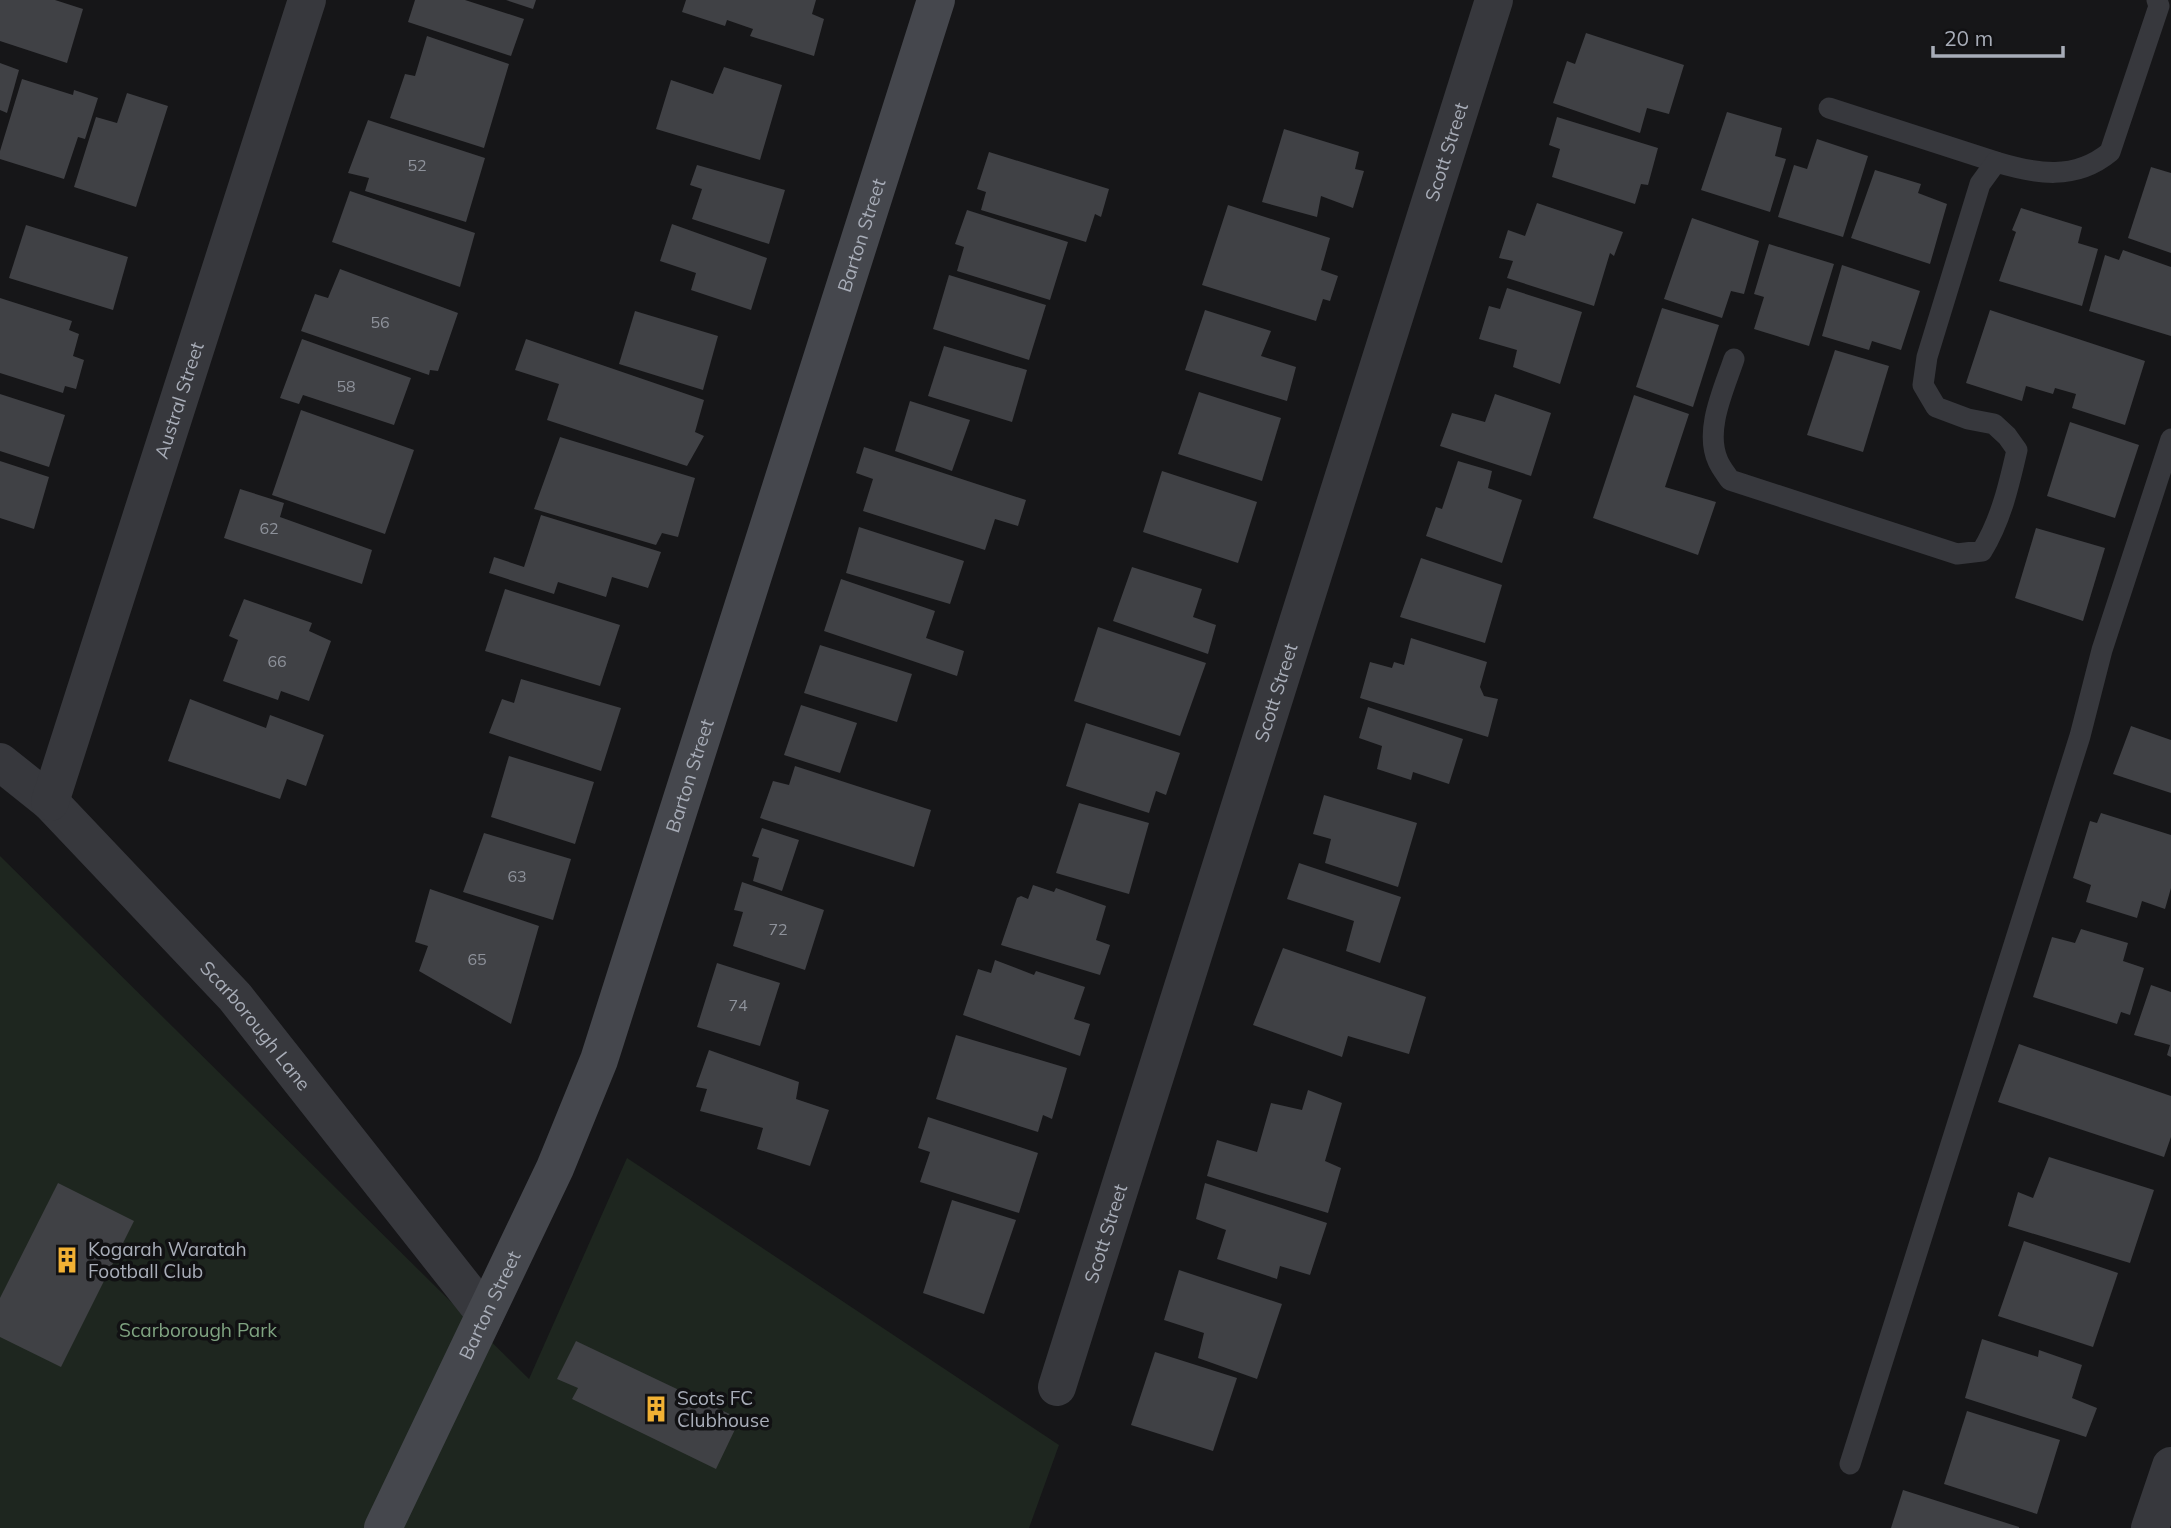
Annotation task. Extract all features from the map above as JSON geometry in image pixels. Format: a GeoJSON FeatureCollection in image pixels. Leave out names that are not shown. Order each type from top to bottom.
{"type":"FeatureCollection","features":[{"type":"Feature","properties":{"kind":"street","name":"Austral Street"},"geometry":{"type":"LineString","coordinates":[[50,802],[307,0]]}},
{"type":"Feature","properties":{"kind":"street","name":"Barton Street"},"geometry":{"type":"LineString","coordinates":[[383,1528],[555,1168],[599,1060],[936,0]]}},
{"type":"Feature","properties":{"kind":"street","name":"Scott Street"},"geometry":{"type":"LineString","coordinates":[[1057,1387],[1494,0]]}},
{"type":"Feature","properties":{"kind":"street","name":"Scarborough Lane"},"geometry":{"type":"LineString","coordinates":[[0,762],[50,802],[234,997],[485,1314]]}},
{"type":"Feature","properties":{"kind":"street"},"geometry":{"type":"LineString","coordinates":[[2150,1528],[2171,1466]]}},
{"type":"Feature","properties":{"kind":"lane"},"geometry":{"type":"LineString","coordinates":[[1829,108],[2028,171],[2064,173],[2095,164],[2110,152],[2159,6],[2157,0]]}},
{"type":"Feature","properties":{"kind":"lane"},"geometry":{"type":"LineString","coordinates":[[1734,359],[1720,400],[1713,432],[1717,459],[1730,480],[1957,554],[1982,551],[1994,532],[2017,450],[1994,424],[1968,419],[1936,407],[1923,385],[1927,357],[1980,184],[1996,162]]}},
{"type":"Feature","properties":{"kind":"lane"},"geometry":{"type":"LineString","coordinates":[[1850,1464],[2080,736],[2102,650],[2171,439]]}},
{"type":"Feature","properties":{"kind":"green space","name":"Scarborough Park"},"geometry":{"type":"Polygon","coordinates":[[[0,856],[529,1379],[627,1158],[1059,1445],[1029,1528],[0,1528],[0,856]]]}},
{"type":"Feature","properties":{"kind":"building"},"geometry":{"type":"Polygon","coordinates":[[[0,0],[55,0],[83,9],[67,63],[0,41],[0,0]]]}},
{"type":"Feature","properties":{"kind":"building"},"geometry":{"type":"Polygon","coordinates":[[[415,0],[465,0],[524,19],[511,56],[408,22],[415,0]]]}},
{"type":"Feature","properties":{"kind":"building"},"geometry":{"type":"Polygon","coordinates":[[[506,0],[536,0],[533,9],[506,0]]]}},
{"type":"Feature","properties":{"kind":"building"},"geometry":{"type":"Polygon","coordinates":[[[686,0],[816,0],[812,14],[824,19],[814,56],[750,36],[753,29],[727,20],[725,26],[682,12],[686,0]]]}},
{"type":"Feature","properties":{"kind":"building"},"geometry":{"type":"Polygon","coordinates":[[[1586,33],[1684,65],[1669,114],[1647,108],[1640,133],[1553,103],[1567,61],[1575,64],[1586,33]]]}},
{"type":"Feature","properties":{"kind":"building"},"geometry":{"type":"Polygon","coordinates":[[[427,36],[509,64],[484,148],[390,118],[405,74],[415,76],[427,36]]]}},
{"type":"Feature","properties":{"kind":"building"},"geometry":{"type":"Polygon","coordinates":[[[0,63],[19,70],[7,113],[0,110],[0,63]]]}},
{"type":"Feature","properties":{"kind":"building"},"geometry":{"type":"Polygon","coordinates":[[[724,67],[782,85],[760,160],[656,129],[671,80],[713,94],[724,67]]]}},
{"type":"Feature","properties":{"kind":"building"},"geometry":{"type":"Polygon","coordinates":[[[22,79],[73,95],[74,90],[98,98],[85,139],[78,137],[64,179],[0,159],[0,151],[22,79]]]}},
{"type":"Feature","properties":{"kind":"building"},"geometry":{"type":"Polygon","coordinates":[[[127,93],[168,106],[136,207],[74,187],[96,117],[117,123],[127,93]]]}},
{"type":"Feature","properties":{"kind":"building"},"geometry":{"type":"Polygon","coordinates":[[[1727,112],[1782,128],[1775,156],[1786,159],[1770,212],[1701,190],[1727,112]]]}},
{"type":"Feature","properties":{"kind":"building"},"geometry":{"type":"Polygon","coordinates":[[[1557,117],[1658,148],[1648,185],[1641,184],[1635,204],[1552,177],[1560,149],[1549,145],[1557,117]]]}},
{"type":"Feature","properties":{"kind":"building"},"geometry":{"type":"Polygon","coordinates":[[[368,120],[485,158],[466,222],[365,191],[369,178],[348,173],[368,120]]]}},
{"type":"Feature","properties":{"kind":"building"},"geometry":{"type":"Polygon","coordinates":[[[1284,129],[1359,152],[1355,169],[1364,171],[1353,208],[1321,196],[1317,217],[1262,202],[1284,129]]]}},
{"type":"Feature","properties":{"kind":"building"},"geometry":{"type":"Polygon","coordinates":[[[1817,139],[1868,156],[1843,237],[1778,217],[1794,165],[1807,169],[1817,139]]]}},
{"type":"Feature","properties":{"kind":"building"},"geometry":{"type":"Polygon","coordinates":[[[989,152],[1109,189],[1101,217],[1095,214],[1086,242],[981,210],[986,192],[977,189],[989,152]]]}},
{"type":"Feature","properties":{"kind":"building"},"geometry":{"type":"Polygon","coordinates":[[[697,165],[785,190],[769,244],[692,219],[702,189],[690,185],[697,165]]]}},
{"type":"Feature","properties":{"kind":"building"},"geometry":{"type":"Polygon","coordinates":[[[2151,167],[2171,173],[2171,253],[2128,238],[2151,167]]]}},
{"type":"Feature","properties":{"kind":"building"},"geometry":{"type":"Polygon","coordinates":[[[1875,170],[1921,184],[1918,193],[1947,204],[1930,264],[1851,238],[1875,170]]]}},
{"type":"Feature","properties":{"kind":"building"},"geometry":{"type":"Polygon","coordinates":[[[350,191],[475,233],[460,287],[332,242],[350,191]]]}},
{"type":"Feature","properties":{"kind":"building"},"geometry":{"type":"Polygon","coordinates":[[[1537,203],[1623,232],[1614,256],[1610,253],[1594,306],[1507,278],[1513,261],[1499,258],[1508,230],[1525,236],[1537,203]]]}},
{"type":"Feature","properties":{"kind":"building"},"geometry":{"type":"Polygon","coordinates":[[[1228,205],[1330,238],[1321,270],[1338,276],[1330,301],[1323,299],[1316,321],[1202,285],[1228,205]]]}},
{"type":"Feature","properties":{"kind":"building"},"geometry":{"type":"Polygon","coordinates":[[[2021,208],[2082,227],[2078,243],[2098,249],[2082,306],[1999,281],[2016,232],[2012,230],[2021,208]]]}},
{"type":"Feature","properties":{"kind":"building"},"geometry":{"type":"Polygon","coordinates":[[[967,210],[1068,242],[1050,300],[957,271],[964,247],[955,244],[967,210]]]}},
{"type":"Feature","properties":{"kind":"building"},"geometry":{"type":"Polygon","coordinates":[[[1692,218],[1759,241],[1744,294],[1731,291],[1722,318],[1664,299],[1692,218]]]}},
{"type":"Feature","properties":{"kind":"building"},"geometry":{"type":"Polygon","coordinates":[[[672,224],[767,258],[751,310],[691,290],[696,273],[660,261],[672,224]]]}},
{"type":"Feature","properties":{"kind":"building"},"geometry":{"type":"Polygon","coordinates":[[[26,225],[128,257],[113,310],[9,278],[26,225]]]}},
{"type":"Feature","properties":{"kind":"building"},"geometry":{"type":"Polygon","coordinates":[[[1769,244],[1834,264],[1809,346],[1754,329],[1764,297],[1754,294],[1769,244]]]}},
{"type":"Feature","properties":{"kind":"building"},"geometry":{"type":"Polygon","coordinates":[[[2123,250],[2171,267],[2171,336],[2089,311],[2105,255],[2119,260],[2123,250]]]}},
{"type":"Feature","properties":{"kind":"building"},"geometry":{"type":"Polygon","coordinates":[[[1842,265],[1920,291],[1901,350],[1872,341],[1869,350],[1822,336],[1842,265]]]}},
{"type":"Feature","properties":{"kind":"building"},"geometry":{"type":"Polygon","coordinates":[[[340,269],[458,313],[438,371],[430,370],[429,375],[301,331],[315,294],[328,298],[340,269]]]}},
{"type":"Feature","properties":{"kind":"building"},"geometry":{"type":"Polygon","coordinates":[[[949,275],[1046,305],[1029,360],[933,329],[949,275]]]}},
{"type":"Feature","properties":{"kind":"building"},"geometry":{"type":"Polygon","coordinates":[[[1507,288],[1582,312],[1560,384],[1513,367],[1517,350],[1479,339],[1489,306],[1500,309],[1507,288]]]}},
{"type":"Feature","properties":{"kind":"building"},"geometry":{"type":"Polygon","coordinates":[[[0,298],[72,321],[69,330],[79,334],[73,356],[84,360],[76,389],[65,386],[63,393],[0,373],[0,298]]]}},
{"type":"Feature","properties":{"kind":"building"},"geometry":{"type":"Polygon","coordinates":[[[1662,308],[1719,325],[1693,407],[1636,387],[1662,308]]]}},
{"type":"Feature","properties":{"kind":"building"},"geometry":{"type":"Polygon","coordinates":[[[1205,310],[1271,331],[1261,356],[1296,367],[1287,401],[1185,370],[1205,310]]]}},
{"type":"Feature","properties":{"kind":"building"},"geometry":{"type":"Polygon","coordinates":[[[1990,310],[2145,361],[2125,425],[2072,408],[2076,394],[2055,388],[2053,394],[2026,386],[2022,401],[1966,383],[1990,310]]]}},
{"type":"Feature","properties":{"kind":"building"},"geometry":{"type":"Polygon","coordinates":[[[635,311],[718,336],[703,390],[619,364],[635,311]]]}},
{"type":"Feature","properties":{"kind":"building"},"geometry":{"type":"Polygon","coordinates":[[[302,339],[411,378],[394,425],[303,395],[299,404],[280,398],[302,339]]]}},
{"type":"Feature","properties":{"kind":"building"},"geometry":{"type":"Polygon","coordinates":[[[526,339],[704,400],[695,432],[704,436],[687,466],[547,420],[559,384],[515,370],[526,339]]]}},
{"type":"Feature","properties":{"kind":"building"},"geometry":{"type":"Polygon","coordinates":[[[944,346],[1027,370],[1012,422],[928,396],[944,346]]]}},
{"type":"Feature","properties":{"kind":"building"},"geometry":{"type":"Polygon","coordinates":[[[1835,350],[1889,366],[1863,452],[1807,435],[1835,350]]]}},
{"type":"Feature","properties":{"kind":"building"},"geometry":{"type":"Polygon","coordinates":[[[1199,392],[1281,418],[1262,481],[1178,454],[1199,392]]]}},
{"type":"Feature","properties":{"kind":"building"},"geometry":{"type":"Polygon","coordinates":[[[0,394],[65,415],[49,467],[0,451],[0,394]]]}},
{"type":"Feature","properties":{"kind":"building"},"geometry":{"type":"Polygon","coordinates":[[[1495,394],[1551,413],[1531,476],[1440,446],[1452,413],[1485,422],[1495,394]]]}},
{"type":"Feature","properties":{"kind":"building"},"geometry":{"type":"Polygon","coordinates":[[[1634,395],[1689,414],[1665,487],[1716,502],[1698,555],[1593,518],[1634,395]]]}},
{"type":"Feature","properties":{"kind":"building"},"geometry":{"type":"Polygon","coordinates":[[[910,401],[970,420],[952,471],[895,451],[910,401]]]}},
{"type":"Feature","properties":{"kind":"building"},"geometry":{"type":"Polygon","coordinates":[[[301,410],[414,450],[385,534],[272,495],[301,410]]]}},
{"type":"Feature","properties":{"kind":"building"},"geometry":{"type":"Polygon","coordinates":[[[2070,422],[2139,445],[2115,518],[2047,496],[2070,422]]]}},
{"type":"Feature","properties":{"kind":"building"},"geometry":{"type":"Polygon","coordinates":[[[560,437],[695,478],[678,537],[662,533],[656,545],[534,509],[560,437]]]}},
{"type":"Feature","properties":{"kind":"building"},"geometry":{"type":"Polygon","coordinates":[[[864,447],[1026,500],[1018,526],[995,519],[985,550],[863,511],[873,479],[856,473],[864,447]]]}},
{"type":"Feature","properties":{"kind":"building"},"geometry":{"type":"Polygon","coordinates":[[[0,461],[49,477],[34,529],[0,518],[0,461]]]}},
{"type":"Feature","properties":{"kind":"building"},"geometry":{"type":"Polygon","coordinates":[[[1458,461],[1492,471],[1488,488],[1522,500],[1502,563],[1426,536],[1436,507],[1442,509],[1458,461]]]}},
{"type":"Feature","properties":{"kind":"building"},"geometry":{"type":"Polygon","coordinates":[[[1162,471],[1257,502],[1238,563],[1143,532],[1162,471]]]}},
{"type":"Feature","properties":{"kind":"building"},"geometry":{"type":"Polygon","coordinates":[[[240,489],[284,503],[280,517],[372,550],[362,584],[224,538],[240,489]]]}},
{"type":"Feature","properties":{"kind":"building"},"geometry":{"type":"Polygon","coordinates":[[[541,515],[661,552],[648,588],[612,577],[606,597],[558,582],[554,594],[489,573],[494,557],[524,567],[541,515]]]}},
{"type":"Feature","properties":{"kind":"building"},"geometry":{"type":"Polygon","coordinates":[[[859,527],[964,561],[950,604],[846,573],[859,527]]]}},
{"type":"Feature","properties":{"kind":"building"},"geometry":{"type":"Polygon","coordinates":[[[2036,528],[2105,548],[2083,621],[2015,598],[2036,528]]]}},
{"type":"Feature","properties":{"kind":"building"},"geometry":{"type":"Polygon","coordinates":[[[1421,558],[1502,585],[1485,643],[1400,617],[1421,558]]]}},
{"type":"Feature","properties":{"kind":"building"},"geometry":{"type":"Polygon","coordinates":[[[1132,567],[1202,589],[1193,617],[1216,625],[1208,654],[1113,621],[1132,567]]]}},
{"type":"Feature","properties":{"kind":"building"},"geometry":{"type":"Polygon","coordinates":[[[841,579],[935,611],[926,638],[964,651],[957,676],[824,631],[841,579]]]}},
{"type":"Feature","properties":{"kind":"building"},"geometry":{"type":"Polygon","coordinates":[[[505,589],[620,625],[600,686],[485,651],[505,589]]]}},
{"type":"Feature","properties":{"kind":"building"},"geometry":{"type":"Polygon","coordinates":[[[244,599],[312,623],[309,631],[331,641],[309,701],[281,691],[278,700],[223,681],[238,640],[229,636],[244,599]]]}},
{"type":"Feature","properties":{"kind":"building"},"geometry":{"type":"Polygon","coordinates":[[[1098,627],[1206,663],[1180,736],[1074,701],[1098,627]]]}},
{"type":"Feature","properties":{"kind":"building"},"geometry":{"type":"Polygon","coordinates":[[[1411,638],[1487,662],[1480,687],[1484,696],[1498,699],[1488,737],[1360,698],[1370,662],[1392,668],[1394,662],[1404,665],[1411,638]]]}},
{"type":"Feature","properties":{"kind":"building"},"geometry":{"type":"Polygon","coordinates":[[[820,645],[912,674],[897,722],[804,693],[820,645]]]}},
{"type":"Feature","properties":{"kind":"building"},"geometry":{"type":"Polygon","coordinates":[[[521,679],[621,708],[601,771],[489,733],[502,699],[514,703],[521,679]]]}},
{"type":"Feature","properties":{"kind":"building"},"geometry":{"type":"Polygon","coordinates":[[[190,699],[266,728],[270,715],[324,735],[306,786],[287,779],[280,799],[168,761],[190,699]]]}},
{"type":"Feature","properties":{"kind":"building"},"geometry":{"type":"Polygon","coordinates":[[[801,705],[857,723],[840,773],[784,755],[801,705]]]}},
{"type":"Feature","properties":{"kind":"building"},"geometry":{"type":"Polygon","coordinates":[[[1368,707],[1463,739],[1449,784],[1413,772],[1411,780],[1377,769],[1382,746],[1359,738],[1368,707]]]}},
{"type":"Feature","properties":{"kind":"building"},"geometry":{"type":"Polygon","coordinates":[[[1086,723],[1180,753],[1166,795],[1156,791],[1149,813],[1066,786],[1086,723]]]}},
{"type":"Feature","properties":{"kind":"building"},"geometry":{"type":"Polygon","coordinates":[[[2131,726],[2171,740],[2171,793],[2113,774],[2131,726]]]}},
{"type":"Feature","properties":{"kind":"building"},"geometry":{"type":"Polygon","coordinates":[[[509,756],[594,782],[575,844],[491,817],[509,756]]]}},
{"type":"Feature","properties":{"kind":"building"},"geometry":{"type":"Polygon","coordinates":[[[795,766],[931,810],[914,867],[760,818],[773,781],[789,785],[795,766]]]}},
{"type":"Feature","properties":{"kind":"building"},"geometry":{"type":"Polygon","coordinates":[[[1324,795],[1417,823],[1398,887],[1325,863],[1331,839],[1313,834],[1324,795]]]}},
{"type":"Feature","properties":{"kind":"building"},"geometry":{"type":"Polygon","coordinates":[[[1079,803],[1149,823],[1129,894],[1056,873],[1079,803]]]}},
{"type":"Feature","properties":{"kind":"building"},"geometry":{"type":"Polygon","coordinates":[[[2101,813],[2171,835],[2171,888],[2165,909],[2142,901],[2137,918],[2086,902],[2091,885],[2073,878],[2090,821],[2097,823],[2101,813]]]}},
{"type":"Feature","properties":{"kind":"building"},"geometry":{"type":"Polygon","coordinates":[[[762,828],[799,840],[782,891],[753,881],[759,858],[752,856],[762,828]]]}},
{"type":"Feature","properties":{"kind":"building"},"geometry":{"type":"Polygon","coordinates":[[[484,833],[571,859],[553,920],[463,892],[484,833]]]}},
{"type":"Feature","properties":{"kind":"building"},"geometry":{"type":"Polygon","coordinates":[[[1299,863],[1401,897],[1380,963],[1346,951],[1354,921],[1287,899],[1299,863]]]}},
{"type":"Feature","properties":{"kind":"building"},"geometry":{"type":"Polygon","coordinates":[[[742,882],[824,910],[805,970],[733,946],[743,912],[734,910],[742,882]]]}},
{"type":"Feature","properties":{"kind":"building"},"geometry":{"type":"Polygon","coordinates":[[[1033,885],[1054,892],[1056,888],[1106,906],[1096,940],[1110,945],[1100,975],[1001,945],[1017,898],[1021,896],[1028,899],[1033,885]]]}},
{"type":"Feature","properties":{"kind":"building"},"geometry":{"type":"Polygon","coordinates":[[[430,889],[539,926],[511,1024],[419,971],[428,946],[415,942],[430,889]]]}},
{"type":"Feature","properties":{"kind":"building"},"geometry":{"type":"Polygon","coordinates":[[[2081,929],[2128,943],[2123,961],[2144,968],[2130,1015],[2121,1012],[2117,1024],[2033,997],[2052,937],[2075,943],[2081,929]]]}},
{"type":"Feature","properties":{"kind":"building"},"geometry":{"type":"Polygon","coordinates":[[[1283,948],[1426,997],[1409,1054],[1348,1036],[1342,1057],[1253,1025],[1283,948]]]}},
{"type":"Feature","properties":{"kind":"building"},"geometry":{"type":"Polygon","coordinates":[[[995,960],[1034,975],[1036,971],[1085,987],[1074,1019],[1090,1024],[1080,1056],[963,1015],[978,969],[991,973],[995,960]]]}},
{"type":"Feature","properties":{"kind":"building"},"geometry":{"type":"Polygon","coordinates":[[[717,963],[780,983],[760,1046],[697,1027],[717,963]]]}},
{"type":"Feature","properties":{"kind":"building"},"geometry":{"type":"Polygon","coordinates":[[[2151,985],[2171,992],[2171,1057],[2167,1055],[2170,1045],[2134,1035],[2151,985]]]}},
{"type":"Feature","properties":{"kind":"building"},"geometry":{"type":"Polygon","coordinates":[[[956,1035],[1067,1068],[1052,1119],[1043,1115],[1038,1132],[936,1099],[956,1035]]]}},
{"type":"Feature","properties":{"kind":"building"},"geometry":{"type":"Polygon","coordinates":[[[2019,1044],[2171,1096],[2171,1137],[2164,1157],[1998,1102],[2019,1044]]]}},
{"type":"Feature","properties":{"kind":"building"},"geometry":{"type":"Polygon","coordinates":[[[709,1050],[799,1082],[796,1099],[829,1110],[810,1166],[757,1149],[763,1128],[700,1111],[707,1089],[696,1087],[709,1050]]]}},
{"type":"Feature","properties":{"kind":"building"},"geometry":{"type":"Polygon","coordinates":[[[1308,1090],[1342,1103],[1325,1161],[1341,1168],[1328,1213],[1207,1176],[1217,1140],[1257,1152],[1271,1103],[1302,1110],[1308,1090]]]}},
{"type":"Feature","properties":{"kind":"building"},"geometry":{"type":"Polygon","coordinates":[[[928,1117],[1038,1153],[1019,1213],[920,1182],[930,1152],[918,1148],[928,1117]]]}},
{"type":"Feature","properties":{"kind":"building"},"geometry":{"type":"Polygon","coordinates":[[[2049,1157],[2154,1190],[2130,1263],[2008,1226],[2018,1192],[2033,1198],[2049,1157]]]}},
{"type":"Feature","properties":{"kind":"building","name":"Kogarah Waratah Football Club"},"geometry":{"type":"Polygon","coordinates":[[[58,1183],[134,1221],[61,1367],[0,1337],[0,1298],[58,1183]]]}},
{"type":"Feature","properties":{"kind":"building"},"geometry":{"type":"Polygon","coordinates":[[[1205,1183],[1327,1223],[1310,1275],[1280,1266],[1277,1279],[1217,1259],[1226,1230],[1196,1219],[1205,1183]]]}},
{"type":"Feature","properties":{"kind":"building"},"geometry":{"type":"Polygon","coordinates":[[[952,1200],[1016,1220],[984,1314],[923,1293],[952,1200]]]}},
{"type":"Feature","properties":{"kind":"building"},"geometry":{"type":"Polygon","coordinates":[[[2024,1241],[2118,1273],[2093,1347],[1998,1316],[2024,1241]]]}},
{"type":"Feature","properties":{"kind":"building"},"geometry":{"type":"Polygon","coordinates":[[[1179,1270],[1282,1304],[1257,1379],[1198,1358],[1204,1333],[1164,1320],[1179,1270]]]}},
{"type":"Feature","properties":{"kind":"building"},"geometry":{"type":"Polygon","coordinates":[[[1982,1339],[2038,1357],[2039,1350],[2082,1365],[2072,1398],[2097,1408],[2086,1437],[1965,1398],[1982,1339]]]}},
{"type":"Feature","properties":{"kind":"building","name":"Scots FC Clubhouse"},"geometry":{"type":"Polygon","coordinates":[[[576,1341],[740,1419],[716,1469],[572,1399],[578,1388],[557,1379],[576,1341]]]}},
{"type":"Feature","properties":{"kind":"building"},"geometry":{"type":"Polygon","coordinates":[[[1155,1352],[1237,1378],[1213,1451],[1131,1425],[1155,1352]]]}},
{"type":"Feature","properties":{"kind":"building"},"geometry":{"type":"Polygon","coordinates":[[[1967,1411],[2060,1440],[2037,1514],[1944,1484],[1967,1411]]]}},
{"type":"Feature","properties":{"kind":"building"},"geometry":{"type":"Polygon","coordinates":[[[1903,1490],[2019,1527],[2019,1528],[1891,1528],[1903,1490]]]}},
{"type":"Feature","properties":{"kind":"place","name":"Kogarah Waratah Football Club"},"geometry":{"type":"Point","coordinates":[67,1260]}},
{"type":"Feature","properties":{"kind":"place","name":"Scots FC Clubhouse"},"geometry":{"type":"Point","coordinates":[656,1409]}}]}
